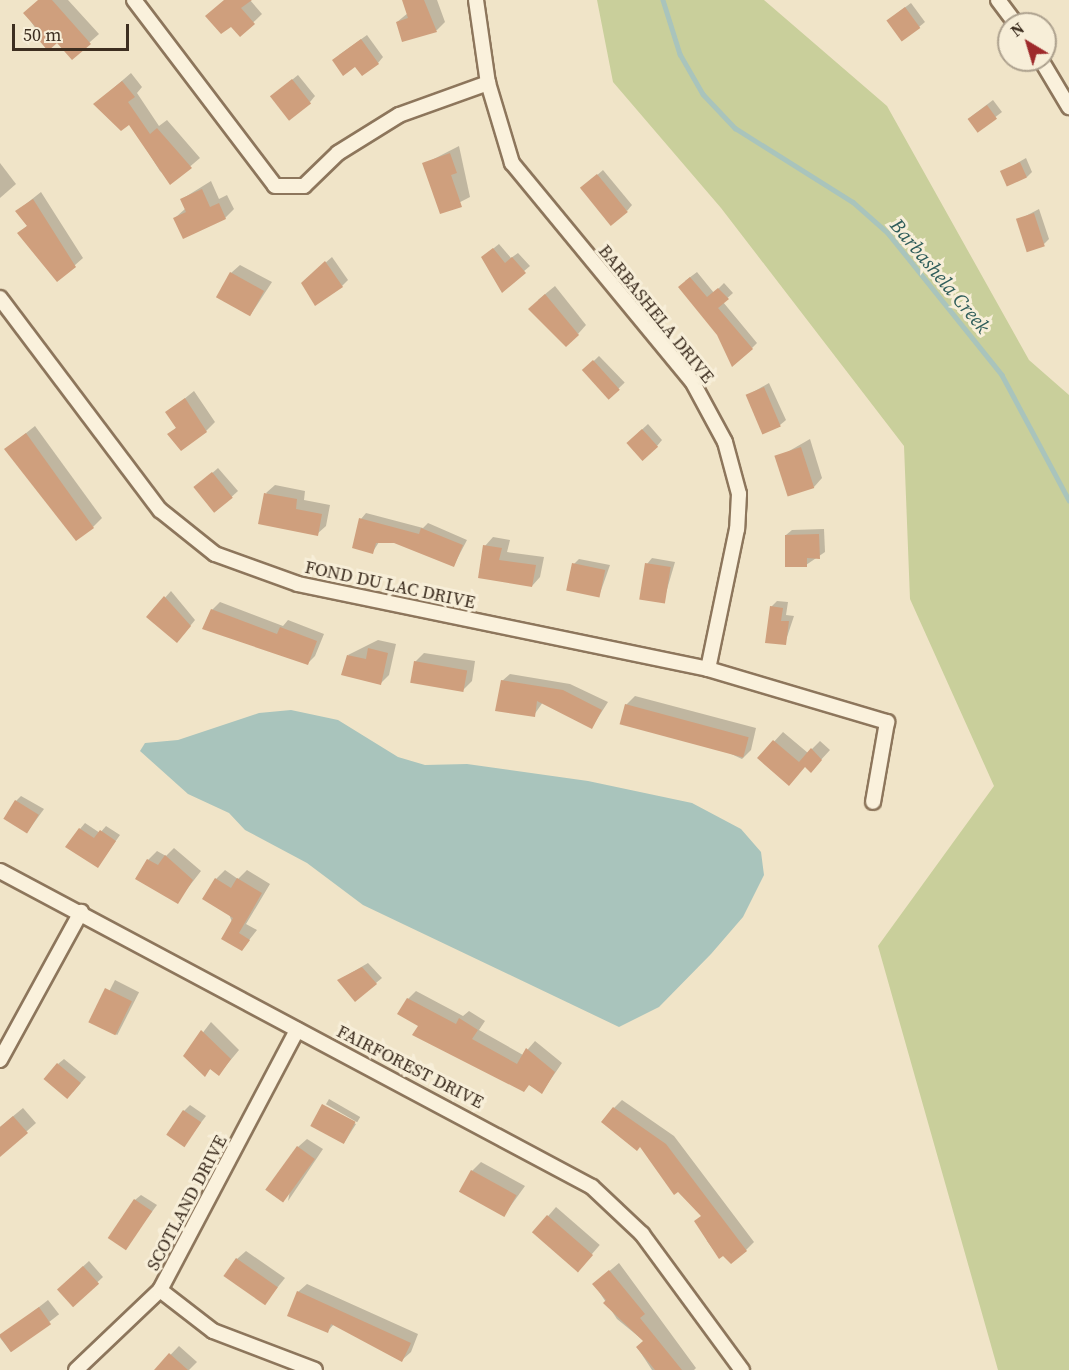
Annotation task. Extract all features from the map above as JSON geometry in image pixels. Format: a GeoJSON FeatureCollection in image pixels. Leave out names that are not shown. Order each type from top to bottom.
{"type":"FeatureCollection","features":[{"type":"Feature","properties":{"kind":"street"},"geometry":{"type":"LineString","coordinates":[[134,0],[275,186],[304,186],[338,153],[399,115],[488,84]]}},
{"type":"Feature","properties":{"kind":"street","name":"BARBASHELA DRIVE"},"geometry":{"type":"LineString","coordinates":[[476,0],[488,84],[512,163],[692,381],[725,442],[739,494],[736,528],[708,669]]}},
{"type":"Feature","properties":{"kind":"street"},"geometry":{"type":"LineString","coordinates":[[1048,72],[1069,107]]}},
{"type":"Feature","properties":{"kind":"street","name":"FOND DU LAC DRIVE"},"geometry":{"type":"LineString","coordinates":[[0,298],[160,510],[215,554],[298,584],[708,669],[887,722],[873,802]]}},
{"type":"Feature","properties":{"kind":"street","name":"FAIRFOREST DRIVE"},"geometry":{"type":"LineString","coordinates":[[0,871],[81,912],[297,1030],[553,1161],[592,1187],[642,1234],[742,1370]]}},
{"type":"Feature","properties":{"kind":"street"},"geometry":{"type":"LineString","coordinates":[[0,1060],[81,912]]}},
{"type":"Feature","properties":{"kind":"street","name":"SCOTLAND DRIVE"},"geometry":{"type":"LineString","coordinates":[[76,1370],[160,1290],[297,1030]]}},
{"type":"Feature","properties":{"kind":"street"},"geometry":{"type":"LineString","coordinates":[[160,1290],[213,1331],[315,1370]]}},
{"type":"Feature","properties":{"kind":"green space"},"geometry":{"type":"Polygon","coordinates":[[[597,0],[764,0],[887,106],[1029,360],[1069,395],[1069,1370],[998,1370],[878,946],[994,786],[910,599],[904,446],[721,208],[613,82],[597,0]]]}},
{"type":"Feature","properties":{"kind":"water"},"geometry":{"type":"Polygon","coordinates":[[[291,710],[338,720],[398,757],[425,765],[467,764],[588,781],[692,803],[741,829],[761,852],[764,875],[743,917],[711,954],[659,1007],[619,1027],[363,905],[307,863],[245,830],[229,813],[188,794],[140,751],[145,743],[178,740],[259,713],[291,710]]]}},
{"type":"Feature","properties":{"kind":"building"},"geometry":{"type":"Polygon","coordinates":[[[38,0],[52,0],[91,44],[72,60],[57,43],[48,51],[37,38],[41,33],[23,13],[38,0]]]}},
{"type":"Feature","properties":{"kind":"building"},"geometry":{"type":"Polygon","coordinates":[[[224,0],[252,0],[241,8],[255,24],[240,37],[231,27],[221,34],[205,16],[224,0]]]}},
{"type":"Feature","properties":{"kind":"building"},"geometry":{"type":"Polygon","coordinates":[[[402,0],[424,0],[437,32],[402,42],[396,22],[408,18],[402,0]]]}},
{"type":"Feature","properties":{"kind":"building"},"geometry":{"type":"Polygon","coordinates":[[[905,7],[920,28],[902,42],[886,21],[905,7]]]}},
{"type":"Feature","properties":{"kind":"building"},"geometry":{"type":"Polygon","coordinates":[[[361,39],[379,64],[362,76],[355,67],[343,76],[332,60],[361,39]]]}},
{"type":"Feature","properties":{"kind":"building"},"geometry":{"type":"Polygon","coordinates":[[[292,79],[311,103],[289,121],[270,96],[292,79]]]}},
{"type":"Feature","properties":{"kind":"building"},"geometry":{"type":"Polygon","coordinates":[[[122,81],[135,97],[128,102],[150,134],[157,128],[192,168],[170,185],[129,125],[121,131],[93,104],[122,81]]]}},
{"type":"Feature","properties":{"kind":"building"},"geometry":{"type":"Polygon","coordinates":[[[987,105],[997,119],[978,133],[968,119],[987,105]]]}},
{"type":"Feature","properties":{"kind":"building"},"geometry":{"type":"Polygon","coordinates":[[[450,153],[457,173],[451,175],[462,207],[440,214],[422,163],[450,153]]]}},
{"type":"Feature","properties":{"kind":"building"},"geometry":{"type":"Polygon","coordinates":[[[1020,162],[1027,178],[1007,186],[1000,171],[1020,162]]]}},
{"type":"Feature","properties":{"kind":"building"},"geometry":{"type":"Polygon","coordinates":[[[597,174],[628,212],[611,226],[580,188],[597,174]]]}},
{"type":"Feature","properties":{"kind":"building"},"geometry":{"type":"Polygon","coordinates":[[[202,189],[210,207],[219,203],[226,219],[183,239],[173,218],[186,212],[180,199],[202,189]]]}},
{"type":"Feature","properties":{"kind":"building"},"geometry":{"type":"Polygon","coordinates":[[[33,199],[76,267],[57,282],[17,233],[27,226],[15,211],[33,199]]]}},
{"type":"Feature","properties":{"kind":"building"},"geometry":{"type":"Polygon","coordinates":[[[1034,213],[1045,246],[1027,252],[1016,219],[1034,213]]]}},
{"type":"Feature","properties":{"kind":"building"},"geometry":{"type":"Polygon","coordinates":[[[493,248],[505,263],[512,257],[526,273],[502,293],[481,257],[493,248]]]}},
{"type":"Feature","properties":{"kind":"building"},"geometry":{"type":"Polygon","coordinates":[[[325,261],[343,287],[315,306],[301,283],[325,261]]]}},
{"type":"Feature","properties":{"kind":"building"},"geometry":{"type":"Polygon","coordinates":[[[230,272],[264,291],[250,316],[216,297],[230,272]]]}},
{"type":"Feature","properties":{"kind":"building"},"geometry":{"type":"Polygon","coordinates":[[[690,277],[707,297],[718,288],[729,299],[718,308],[753,349],[732,367],[717,335],[678,287],[690,277]]]}},
{"type":"Feature","properties":{"kind":"building"},"geometry":{"type":"Polygon","coordinates":[[[545,294],[579,335],[566,347],[528,309],[545,294]]]}},
{"type":"Feature","properties":{"kind":"building"},"geometry":{"type":"Polygon","coordinates":[[[593,360],[620,390],[609,400],[582,370],[593,360]]]}},
{"type":"Feature","properties":{"kind":"building"},"geometry":{"type":"Polygon","coordinates":[[[764,387],[781,427],[762,434],[746,395],[764,387]]]}},
{"type":"Feature","properties":{"kind":"building"},"geometry":{"type":"Polygon","coordinates":[[[185,398],[207,432],[181,451],[167,434],[176,428],[165,412],[185,398]]]}},
{"type":"Feature","properties":{"kind":"building"},"geometry":{"type":"Polygon","coordinates":[[[642,429],[658,447],[642,461],[626,443],[642,429]]]}},
{"type":"Feature","properties":{"kind":"building"},"geometry":{"type":"Polygon","coordinates":[[[26,433],[94,528],[76,541],[4,449],[26,433]]]}},
{"type":"Feature","properties":{"kind":"building"},"geometry":{"type":"Polygon","coordinates":[[[801,447],[814,488],[788,497],[774,456],[801,447]]]}},
{"type":"Feature","properties":{"kind":"building"},"geometry":{"type":"Polygon","coordinates":[[[212,472],[233,498],[214,513],[193,487],[212,472]]]}},
{"type":"Feature","properties":{"kind":"building"},"geometry":{"type":"Polygon","coordinates":[[[264,493],[297,499],[296,509],[322,514],[318,536],[258,524],[264,493]]]}},
{"type":"Feature","properties":{"kind":"building"},"geometry":{"type":"Polygon","coordinates":[[[359,518],[419,534],[421,528],[463,545],[454,567],[394,543],[376,543],[373,554],[352,548],[359,518]]]}},
{"type":"Feature","properties":{"kind":"building"},"geometry":{"type":"Polygon","coordinates":[[[819,534],[820,559],[807,558],[807,567],[785,567],[785,535],[819,534]]]}},
{"type":"Feature","properties":{"kind":"building"},"geometry":{"type":"Polygon","coordinates":[[[483,545],[502,548],[499,560],[536,565],[532,587],[478,578],[483,545]]]}},
{"type":"Feature","properties":{"kind":"building"},"geometry":{"type":"Polygon","coordinates":[[[572,563],[605,570],[599,597],[566,590],[572,563]]]}},
{"type":"Feature","properties":{"kind":"building"},"geometry":{"type":"Polygon","coordinates":[[[645,563],[671,567],[665,604],[639,600],[645,563]]]}},
{"type":"Feature","properties":{"kind":"building"},"geometry":{"type":"Polygon","coordinates":[[[164,596],[191,626],[177,643],[146,617],[164,596]]]}},
{"type":"Feature","properties":{"kind":"building"},"geometry":{"type":"Polygon","coordinates":[[[770,606],[783,608],[781,621],[789,621],[786,645],[765,643],[770,606]]]}},
{"type":"Feature","properties":{"kind":"building"},"geometry":{"type":"Polygon","coordinates":[[[211,609],[277,634],[280,627],[317,641],[308,665],[202,629],[211,609]]]}},
{"type":"Feature","properties":{"kind":"building"},"geometry":{"type":"Polygon","coordinates":[[[368,648],[388,653],[381,685],[341,675],[347,655],[366,659],[368,648]]]}},
{"type":"Feature","properties":{"kind":"building"},"geometry":{"type":"Polygon","coordinates":[[[414,661],[467,670],[463,692],[410,683],[414,661]]]}},
{"type":"Feature","properties":{"kind":"building"},"geometry":{"type":"Polygon","coordinates":[[[501,680],[563,690],[602,710],[592,729],[537,701],[535,717],[495,711],[501,680]]]}},
{"type":"Feature","properties":{"kind":"building"},"geometry":{"type":"Polygon","coordinates":[[[625,704],[749,737],[743,757],[620,724],[625,704]]]}},
{"type":"Feature","properties":{"kind":"building"},"geometry":{"type":"Polygon","coordinates":[[[773,740],[799,762],[811,748],[822,760],[811,773],[805,767],[789,786],[757,758],[773,740]]]}},
{"type":"Feature","properties":{"kind":"building"},"geometry":{"type":"Polygon","coordinates":[[[15,800],[39,815],[27,833],[3,819],[15,800]]]}},
{"type":"Feature","properties":{"kind":"building"},"geometry":{"type":"Polygon","coordinates":[[[79,828],[94,838],[100,830],[116,841],[98,868],[65,847],[79,828]]]}},
{"type":"Feature","properties":{"kind":"building"},"geometry":{"type":"Polygon","coordinates":[[[165,855],[193,880],[178,904],[135,879],[147,859],[158,865],[165,855]]]}},
{"type":"Feature","properties":{"kind":"building"},"geometry":{"type":"Polygon","coordinates":[[[215,878],[231,888],[237,878],[262,893],[239,933],[250,940],[242,951],[221,939],[233,918],[202,899],[215,878]]]}},
{"type":"Feature","properties":{"kind":"building"},"geometry":{"type":"Polygon","coordinates":[[[362,967],[377,984],[355,1002],[337,980],[362,967]]]}},
{"type":"Feature","properties":{"kind":"building"},"geometry":{"type":"Polygon","coordinates":[[[105,988],[132,1001],[115,1035],[88,1022],[105,988]]]}},
{"type":"Feature","properties":{"kind":"building"},"geometry":{"type":"Polygon","coordinates":[[[407,998],[456,1024],[459,1018],[478,1030],[472,1039],[517,1064],[526,1048],[555,1072],[542,1094],[529,1085],[524,1092],[412,1035],[418,1026],[397,1014],[407,998]]]}},
{"type":"Feature","properties":{"kind":"building"},"geometry":{"type":"Polygon","coordinates":[[[201,1030],[231,1059],[219,1076],[210,1069],[205,1077],[183,1056],[201,1030]]]}},
{"type":"Feature","properties":{"kind":"building"},"geometry":{"type":"Polygon","coordinates":[[[57,1063],[81,1083],[67,1099],[44,1079],[57,1063]]]}},
{"type":"Feature","properties":{"kind":"building"},"geometry":{"type":"Polygon","coordinates":[[[322,1104],[356,1122],[344,1144],[310,1126],[322,1104]]]}},
{"type":"Feature","properties":{"kind":"building"},"geometry":{"type":"Polygon","coordinates":[[[613,1107],[666,1144],[747,1251],[731,1264],[723,1256],[719,1259],[694,1221],[701,1216],[678,1192],[674,1195],[640,1147],[637,1151],[601,1122],[613,1107]]]}},
{"type":"Feature","properties":{"kind":"building"},"geometry":{"type":"Polygon","coordinates":[[[183,1110],[201,1122],[184,1147],[166,1135],[183,1110]]]}},
{"type":"Feature","properties":{"kind":"building"},"geometry":{"type":"Polygon","coordinates":[[[13,1116],[28,1133],[0,1157],[0,1127],[13,1116]]]}},
{"type":"Feature","properties":{"kind":"building"},"geometry":{"type":"Polygon","coordinates":[[[297,1146],[315,1159],[283,1203],[265,1190],[297,1146]]]}},
{"type":"Feature","properties":{"kind":"building"},"geometry":{"type":"Polygon","coordinates":[[[471,1170],[516,1195],[504,1217],[459,1192],[471,1170]]]}},
{"type":"Feature","properties":{"kind":"building"},"geometry":{"type":"Polygon","coordinates":[[[134,1199],[152,1211],[126,1250],[108,1238],[134,1199]]]}},
{"type":"Feature","properties":{"kind":"building"},"geometry":{"type":"Polygon","coordinates":[[[547,1215],[593,1255],[578,1272],[532,1232],[547,1215]]]}},
{"type":"Feature","properties":{"kind":"building"},"geometry":{"type":"Polygon","coordinates":[[[236,1258],[278,1287],[265,1305],[223,1276],[236,1258]]]}},
{"type":"Feature","properties":{"kind":"building"},"geometry":{"type":"Polygon","coordinates":[[[83,1266],[99,1284],[73,1307],[57,1289],[83,1266]]]}},
{"type":"Feature","properties":{"kind":"building"},"geometry":{"type":"Polygon","coordinates":[[[609,1270],[645,1314],[640,1318],[682,1370],[655,1370],[636,1347],[643,1341],[603,1303],[606,1300],[592,1284],[609,1270]]]}},
{"type":"Feature","properties":{"kind":"building"},"geometry":{"type":"Polygon","coordinates":[[[297,1291],[411,1343],[402,1362],[331,1324],[328,1333],[287,1316],[297,1291]]]}},
{"type":"Feature","properties":{"kind":"building"},"geometry":{"type":"Polygon","coordinates":[[[39,1307],[51,1324],[11,1352],[0,1334],[39,1307]]]}},
{"type":"Feature","properties":{"kind":"building"},"geometry":{"type":"Polygon","coordinates":[[[169,1353],[188,1370],[154,1370],[169,1353]]]}},
{"type":"Feature","properties":{"kind":"waterway","name":"Barbashela Creek"},"geometry":{"type":"LineString","coordinates":[[663,0],[680,54],[703,94],[735,128],[853,202],[888,233],[1002,375],[1069,500]]}}]}
